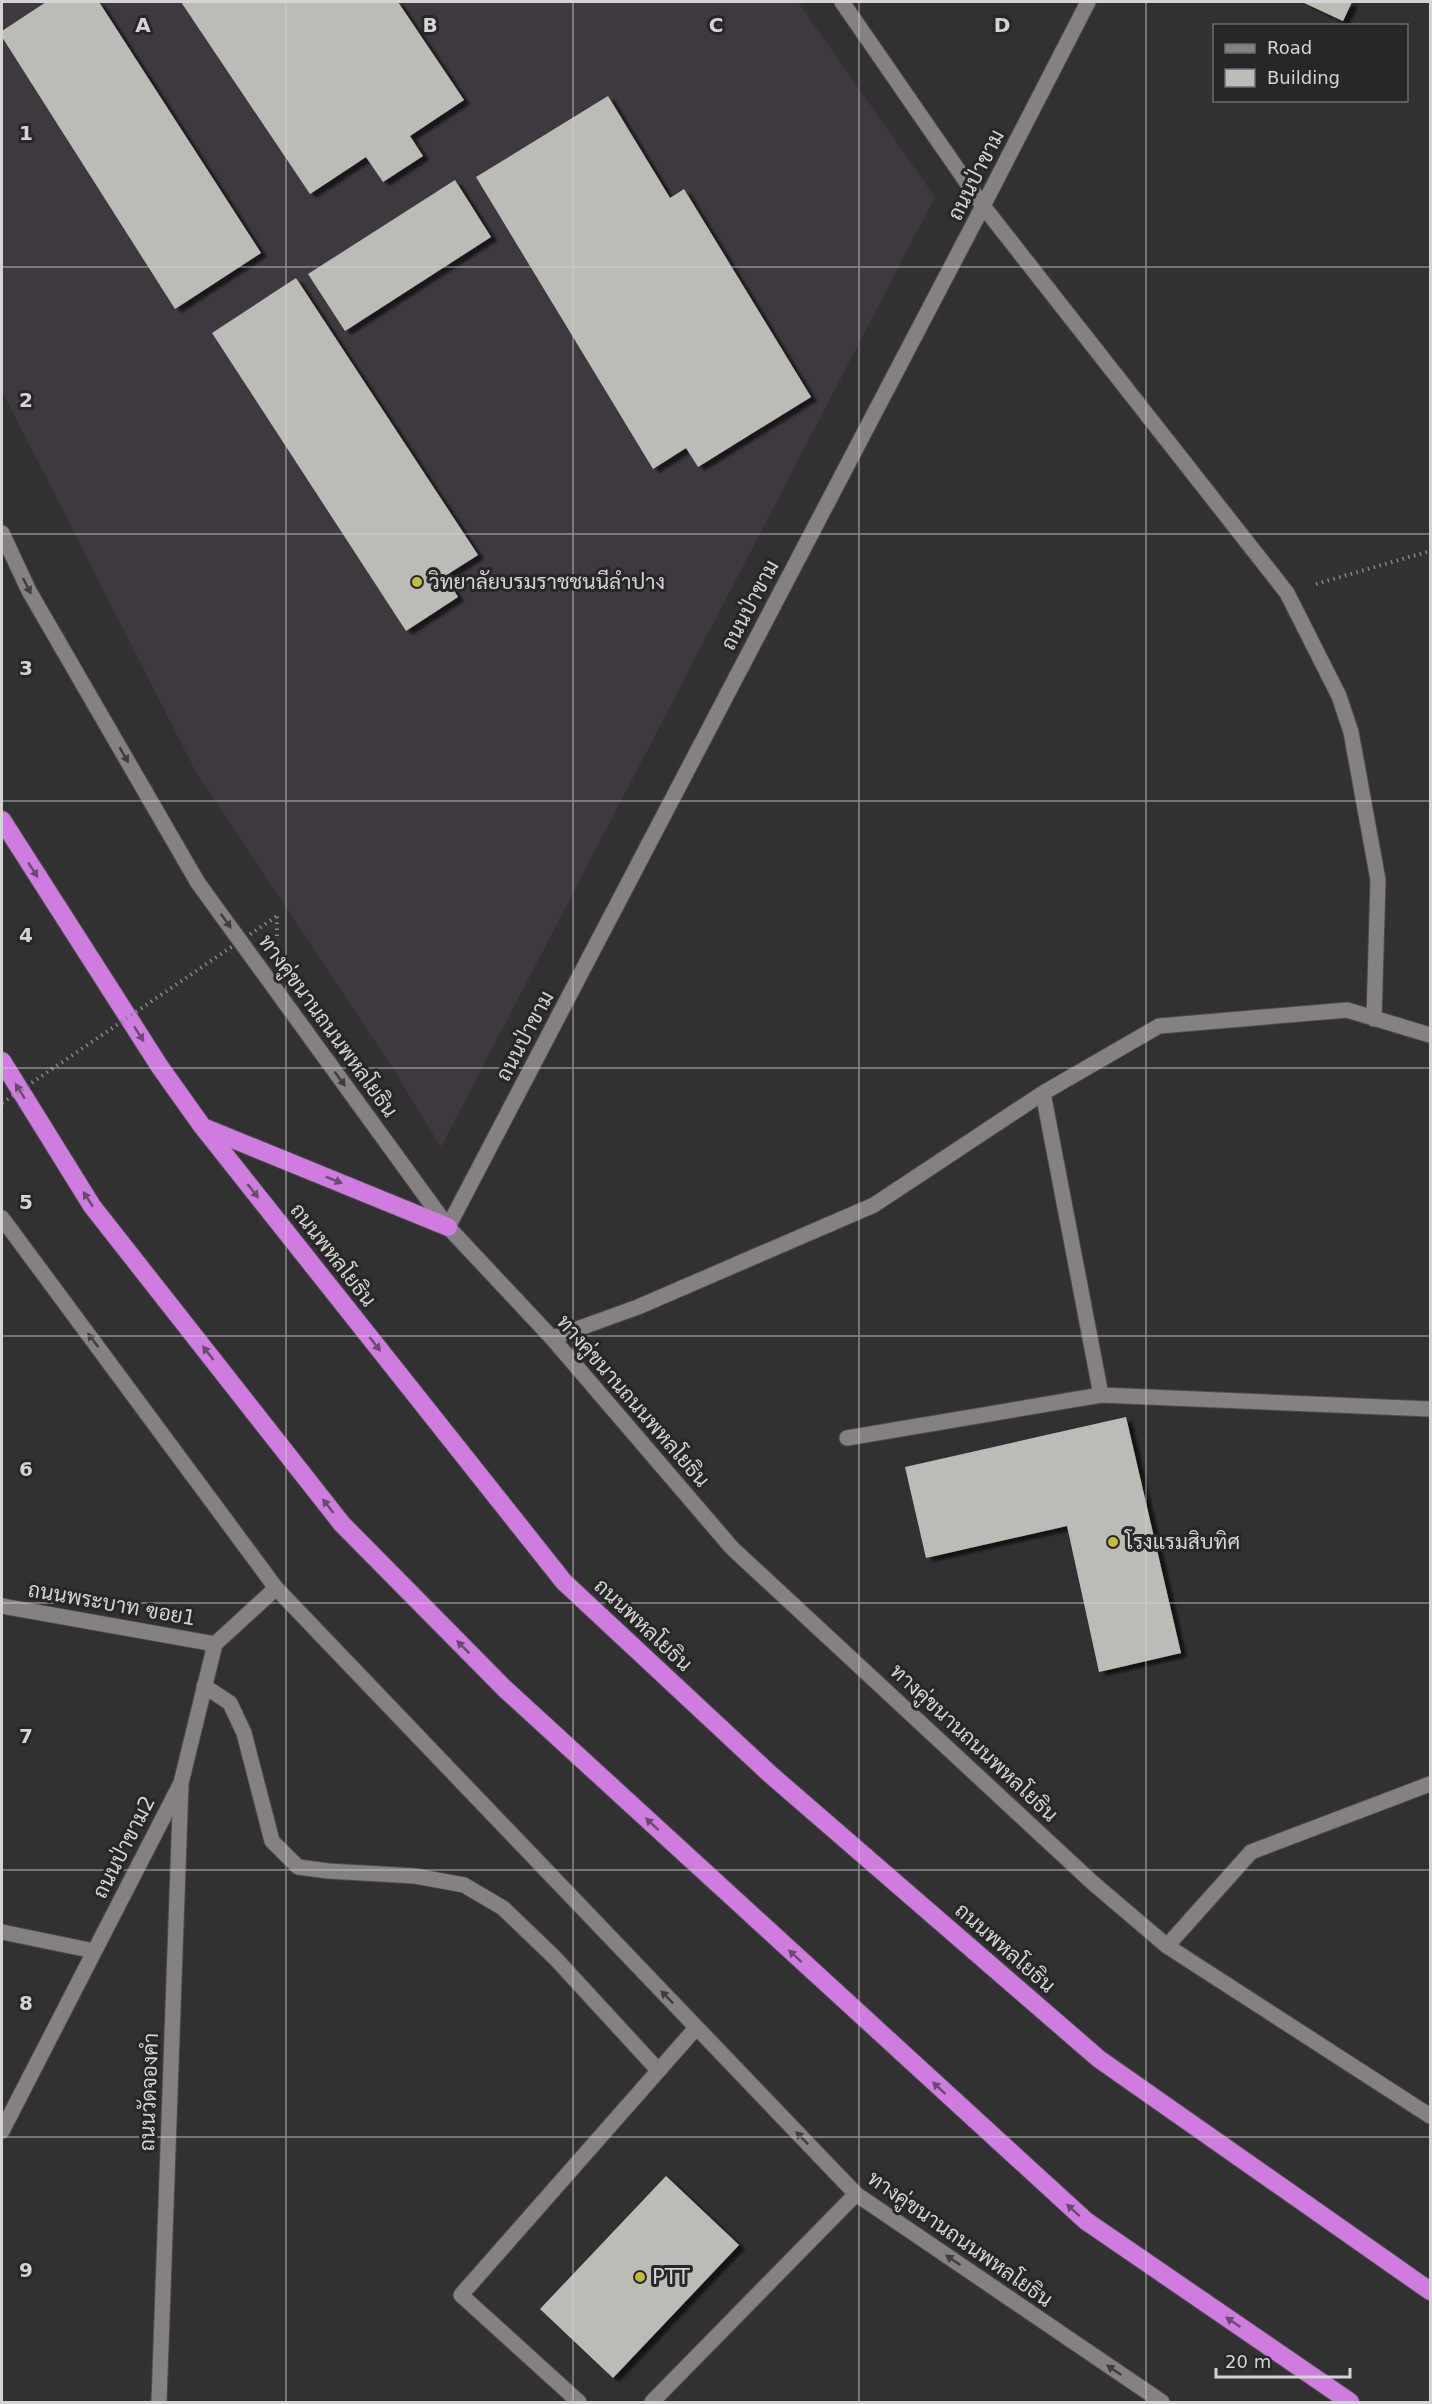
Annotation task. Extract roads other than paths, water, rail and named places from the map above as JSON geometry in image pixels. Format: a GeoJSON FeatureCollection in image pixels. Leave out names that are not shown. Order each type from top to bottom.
{"type":"FeatureCollection","features":[{"type":"Feature","properties":{"kind":"highway","name":"ถนนพหลโยธิน"},"geometry":{"type":"LineString","coordinates":[[2,820],[160,1067],[202,1126],[564,1582],[771,1775],[1099,2059],[1431,2291]]}},
{"type":"Feature","properties":{"kind":"highway"},"geometry":{"type":"LineString","coordinates":[[2,1061],[92,1206],[342,1524],[496,1680],[1086,2221],[1350,2403]]}},
{"type":"Feature","properties":{"kind":"highway"},"geometry":{"type":"LineString","coordinates":[[202,1126],[448,1227]]}},
{"type":"Feature","properties":{"kind":"street"},"geometry":{"type":"LineString","coordinates":[[842,2],[983,206],[1287,593],[1339,696],[1351,732],[1378,880],[1374,1019]]}},
{"type":"Feature","properties":{"kind":"street","name":"ถนนป่าขาม"},"geometry":{"type":"LineString","coordinates":[[448,1227],[1088,2]]}},
{"type":"Feature","properties":{"kind":"street","name":"ทางคู่ขนานถนนพหลโยธิน"},"geometry":{"type":"LineString","coordinates":[[2,533],[29,591],[198,883],[448,1227],[552,1338],[732,1548],[1093,1883],[1167,1946],[1431,2116]]}},
{"type":"Feature","properties":{"kind":"street"},"geometry":{"type":"LineString","coordinates":[[552,1338],[638,1307],[874,1205],[1043,1093],[1159,1026],[1347,1010],[1431,1035]]}},
{"type":"Feature","properties":{"kind":"street"},"geometry":{"type":"LineString","coordinates":[[1043,1093],[1101,1395]]}},
{"type":"Feature","properties":{"kind":"street","name":"ทางคู่ขนานถนนพหลโยธิน"},"geometry":{"type":"LineString","coordinates":[[2,1218],[276,1588],[856,2194],[1162,2403]]}},
{"type":"Feature","properties":{"kind":"street"},"geometry":{"type":"LineString","coordinates":[[847,1438],[1101,1395],[1431,1409]]}},
{"type":"Feature","properties":{"kind":"street"},"geometry":{"type":"LineString","coordinates":[[215,1644],[276,1588]]}},
{"type":"Feature","properties":{"kind":"street","name":"ถนนพระบาท ฃอย1"},"geometry":{"type":"LineString","coordinates":[[2,1606],[215,1644]]}},
{"type":"Feature","properties":{"kind":"street","name":"ถนนป่าขาม2"},"geometry":{"type":"LineString","coordinates":[[2,2131],[180,1783],[215,1644]]}},
{"type":"Feature","properties":{"kind":"street"},"geometry":{"type":"LineString","coordinates":[[204,1686],[230,1703],[244,1733],[272,1841],[298,1867],[415,1876],[464,1885],[503,1908],[538,1941],[658,2070]]}},
{"type":"Feature","properties":{"kind":"street","name":"ถนนวัดจองคำ"},"geometry":{"type":"LineString","coordinates":[[159,2403],[180,1783]]}},
{"type":"Feature","properties":{"kind":"street"},"geometry":{"type":"LineString","coordinates":[[1167,1946],[1251,1852],[1431,1784]]}},
{"type":"Feature","properties":{"kind":"street"},"geometry":{"type":"LineString","coordinates":[[2,1932],[94,1951]]}},
{"type":"Feature","properties":{"kind":"street"},"geometry":{"type":"LineString","coordinates":[[579,2403],[461,2295],[696,2028]]}},
{"type":"Feature","properties":{"kind":"street"},"geometry":{"type":"LineString","coordinates":[[652,2403],[856,2194]]}},
{"type":"Feature","properties":{"kind":"place","name":"วิทยาลัยบรมราชชนนีลำปาง"},"geometry":{"type":"Point","coordinates":[417,582]}},
{"type":"Feature","properties":{"kind":"place","name":"โรงแรมสิบทิศ"},"geometry":{"type":"Point","coordinates":[1113,1542]}},
{"type":"Feature","properties":{"kind":"place","name":"PTT"},"geometry":{"type":"Point","coordinates":[640,2277]}}]}
